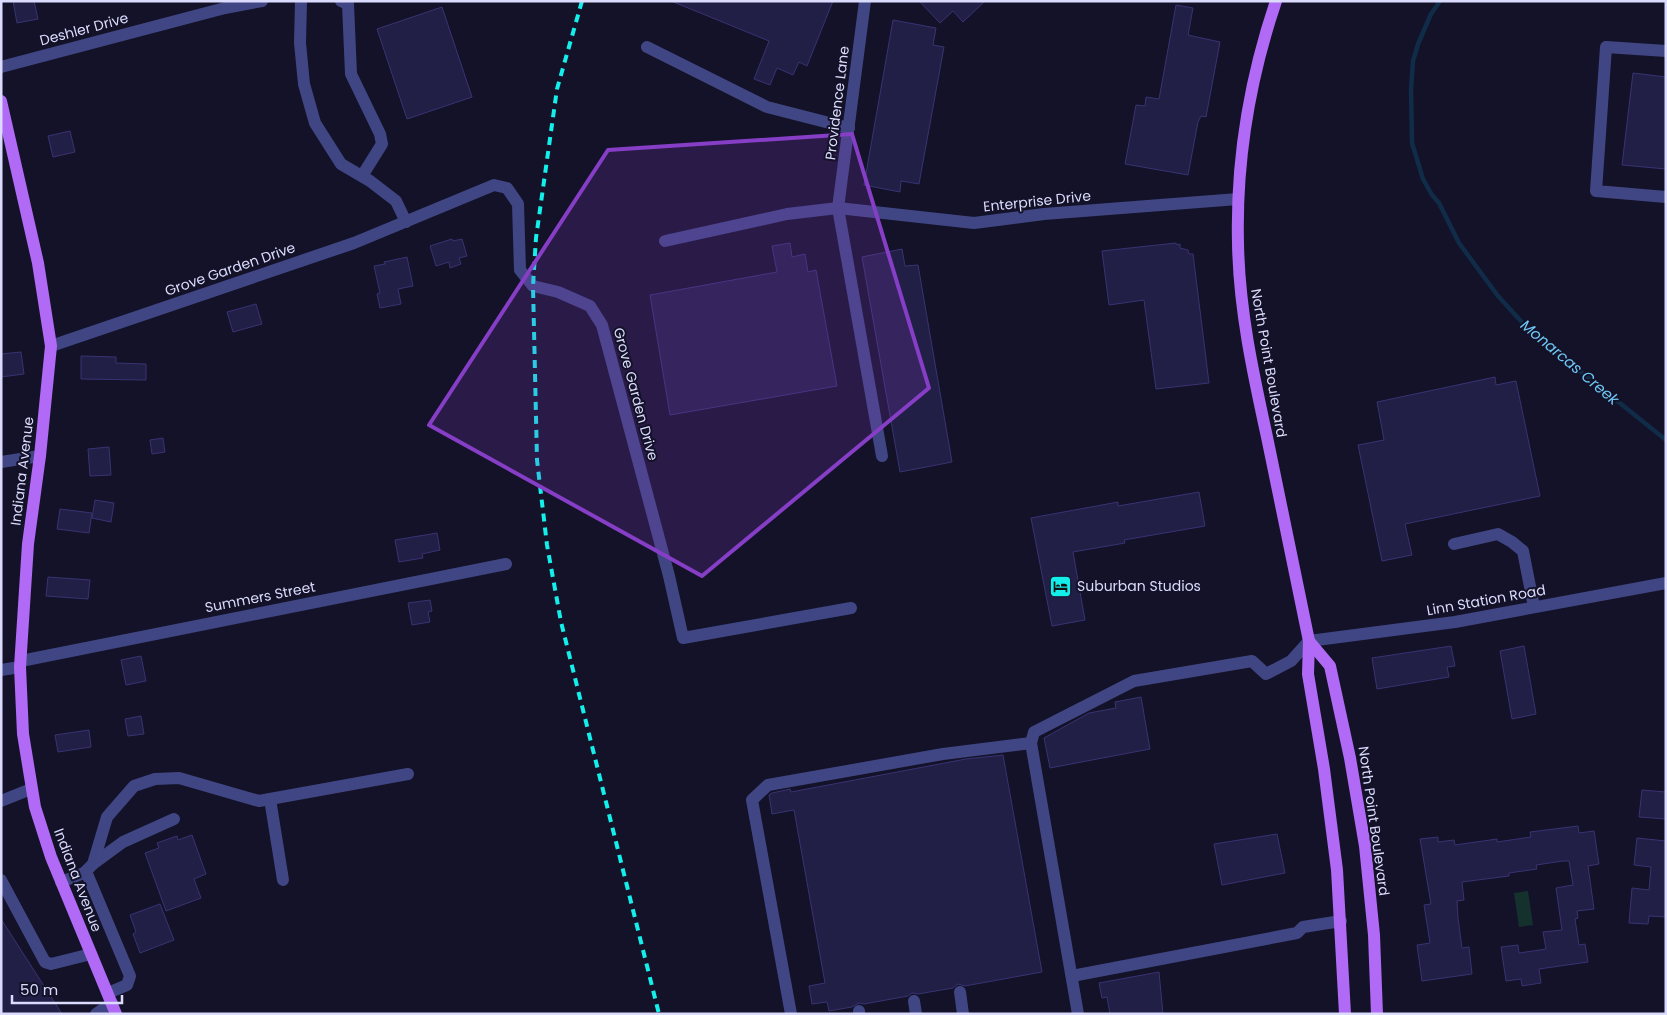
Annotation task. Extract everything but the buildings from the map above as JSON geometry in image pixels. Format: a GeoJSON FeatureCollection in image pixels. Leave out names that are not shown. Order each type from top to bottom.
{"type":"FeatureCollection","features":[{"type":"Feature","properties":{"kind":"main road","name":"North Point Boulevard"},"geometry":{"type":"LineString","coordinates":[[1276,1],[1256,68],[1244,140],[1238,200],[1239,275],[1248,342],[1310,641],[1308,674],[1332,822],[1341,921],[1345,1014]]}},
{"type":"Feature","properties":{"kind":"main road","name":"Indiana Avenue"},"geometry":{"type":"LineString","coordinates":[[1,101],[38,264],[51,346],[40,456],[28,544],[20,664],[23,734],[31,789],[61,882],[112,1003]]}},
{"type":"Feature","properties":{"kind":"main road","name":"North Point Boulevard"},"geometry":{"type":"LineString","coordinates":[[1310,641],[1330,666],[1350,758],[1366,853],[1374,935],[1377,1014]]}},
{"type":"Feature","properties":{"kind":"street","name":"Deshler Drive"},"geometry":{"type":"LineString","coordinates":[[1,67],[225,8],[262,1]]}},
{"type":"Feature","properties":{"kind":"street"},"geometry":{"type":"LineString","coordinates":[[301,1],[300,43],[304,84],[315,123],[341,164],[396,200],[406,222]]}},
{"type":"Feature","properties":{"kind":"street"},"geometry":{"type":"LineString","coordinates":[[341,1],[348,4],[351,74],[380,134],[382,144],[362,176]]}},
{"type":"Feature","properties":{"kind":"street","name":"Providence Lane"},"geometry":{"type":"LineString","coordinates":[[865,1],[838,208],[882,456]]}},
{"type":"Feature","properties":{"kind":"street"},"geometry":{"type":"LineString","coordinates":[[647,47],[767,106],[849,128]]}},
{"type":"Feature","properties":{"kind":"street"},"geometry":{"type":"LineString","coordinates":[[1666,51],[1606,47],[1596,191],[1666,197]]}},
{"type":"Feature","properties":{"kind":"street","name":"Grove Garden Drive"},"geometry":{"type":"LineString","coordinates":[[51,346],[354,243],[494,185],[507,188],[518,204],[520,270],[533,286],[558,292],[590,306],[602,325],[669,576],[683,638],[851,608]]}},
{"type":"Feature","properties":{"kind":"street","name":"Enterprise Drive"},"geometry":{"type":"LineString","coordinates":[[665,241],[787,214],[838,208],[974,223],[1044,214],[1238,200]]}},
{"type":"Feature","properties":{"kind":"street"},"geometry":{"type":"LineString","coordinates":[[1,462],[40,456]]}},
{"type":"Feature","properties":{"kind":"street"},"geometry":{"type":"LineString","coordinates":[[1454,544],[1498,534],[1512,542],[1523,551],[1534,607]]}},
{"type":"Feature","properties":{"kind":"street","name":"Summers Street"},"geometry":{"type":"LineString","coordinates":[[1,670],[20,664],[506,564]]}},
{"type":"Feature","properties":{"kind":"street","name":"Linn Station Road"},"geometry":{"type":"LineString","coordinates":[[1310,641],[1454,622],[1666,583]]}},
{"type":"Feature","properties":{"kind":"street"},"geometry":{"type":"LineString","coordinates":[[1078,1014],[1031,743],[1034,732],[1134,681],[1252,661],[1266,674],[1291,661],[1310,641]]}},
{"type":"Feature","properties":{"kind":"street"},"geometry":{"type":"LineString","coordinates":[[791,1014],[752,800],[768,785],[943,754],[1031,743]]}},
{"type":"Feature","properties":{"kind":"street"},"geometry":{"type":"LineString","coordinates":[[93,864],[107,817],[134,786],[155,778],[179,778],[259,801],[408,774]]}},
{"type":"Feature","properties":{"kind":"street"},"geometry":{"type":"LineString","coordinates":[[1,801],[31,789]]}},
{"type":"Feature","properties":{"kind":"street"},"geometry":{"type":"LineString","coordinates":[[270,799],[283,880]]}},
{"type":"Feature","properties":{"kind":"street"},"geometry":{"type":"LineString","coordinates":[[61,882],[84,873],[123,842],[174,819]]}},
{"type":"Feature","properties":{"kind":"street"},"geometry":{"type":"LineString","coordinates":[[84,873],[88,876],[130,976],[127,985],[112,1003],[96,1014]]}},
{"type":"Feature","properties":{"kind":"street"},"geometry":{"type":"LineString","coordinates":[[1,880],[45,962],[51,964],[91,954]]}},
{"type":"Feature","properties":{"kind":"street"},"geometry":{"type":"LineString","coordinates":[[1072,976],[1297,933],[1303,928],[1341,921]]}},
{"type":"Feature","properties":{"kind":"street"},"geometry":{"type":"LineString","coordinates":[[960,992],[963,1014]]}},
{"type":"Feature","properties":{"kind":"highlighted area"},"geometry":{"type":"Polygon","coordinates":[[[852,134],[929,388],[702,576],[429,425],[608,150],[852,134]]]}},
{"type":"Feature","properties":{"kind":"green space"},"geometry":{"type":"Polygon","coordinates":[[[1528,891],[1533,925],[1519,927],[1514,893],[1528,891]]]}},
{"type":"Feature","properties":{"kind":"waterway","name":"Monarcas Creek"},"geometry":{"type":"LineString","coordinates":[[1440,1],[1431,14],[1413,61],[1411,89],[1412,143],[1423,179],[1439,203],[1459,243],[1498,296],[1530,331],[1666,440]]}},
{"type":"Feature","properties":{"kind":"railway"},"geometry":{"type":"LineString","coordinates":[[582,1],[557,89],[536,238],[533,286],[537,460],[547,545],[561,622],[659,1014]]}},
{"type":"Feature","properties":{"kind":"place","name":"Suburban Studios"},"geometry":{"type":"Point","coordinates":[1061,586]}}]}
